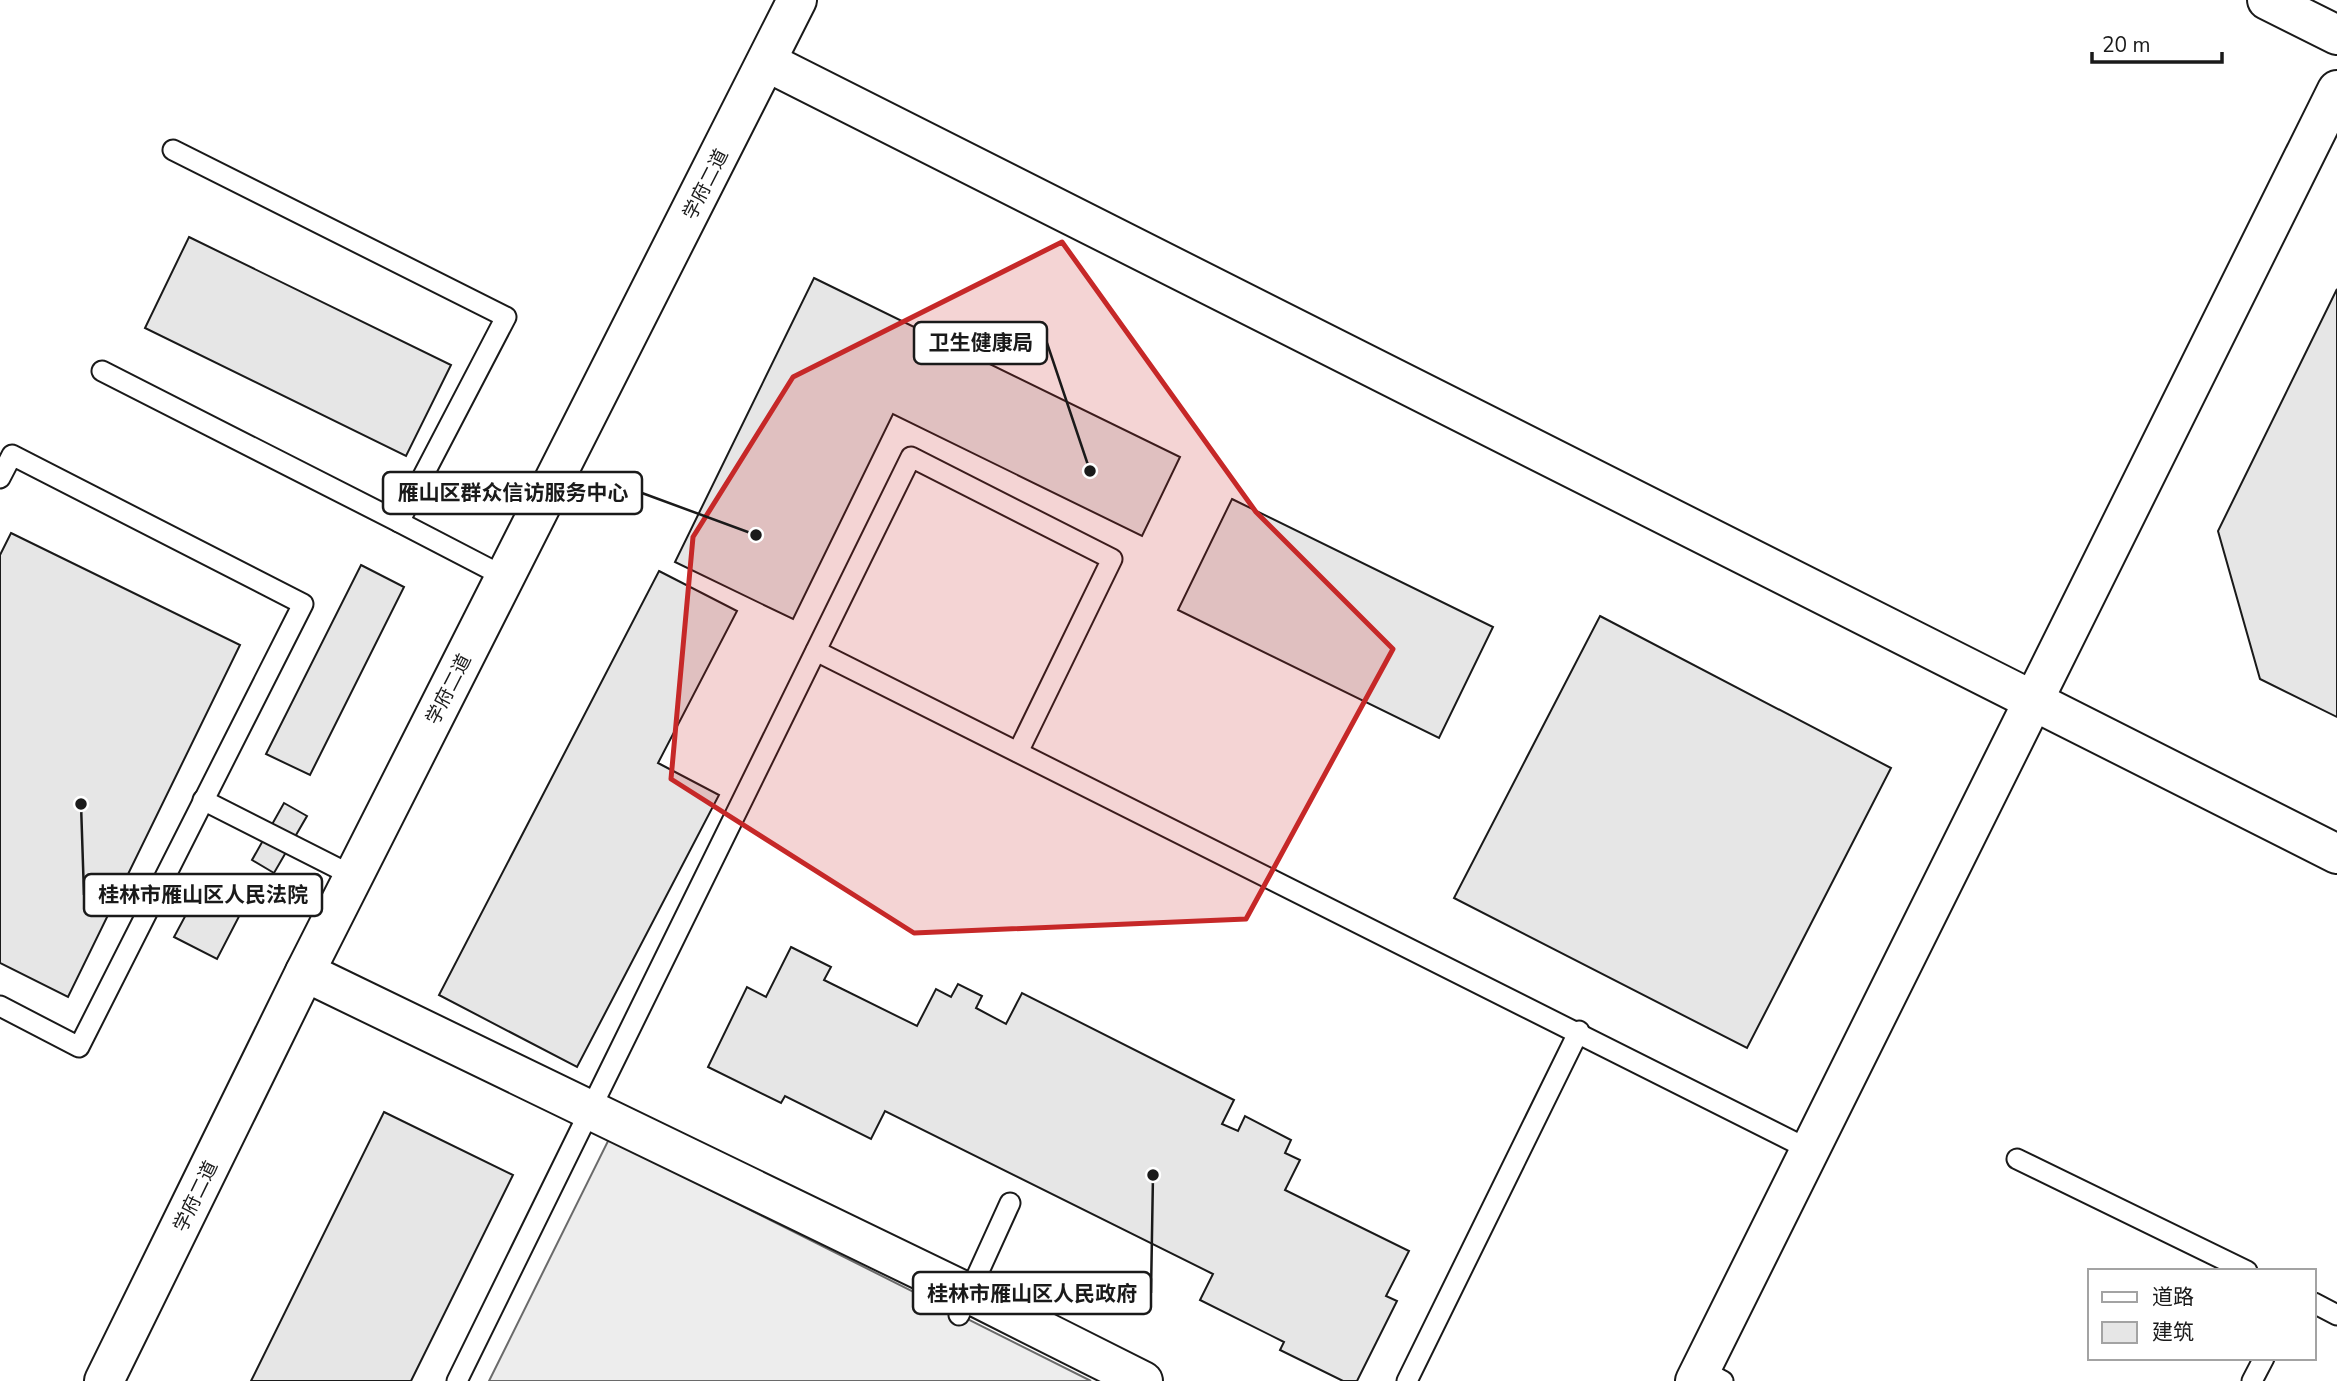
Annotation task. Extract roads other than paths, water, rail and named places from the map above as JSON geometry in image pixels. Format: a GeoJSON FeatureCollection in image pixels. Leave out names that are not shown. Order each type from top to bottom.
{"type":"FeatureCollection","features":[{"type":"Feature","properties":{"kind":"street","name":"学府二道"},"geometry":{"type":"LineString","coordinates":[[104,1381],[305,972],[797,0]]}},
{"type":"Feature","properties":{"kind":"street"},"geometry":{"type":"LineString","coordinates":[[2267,0],[2337,35]]}},
{"type":"Feature","properties":{"kind":"street"},"geometry":{"type":"LineString","coordinates":[[767,62],[2337,854]]}},
{"type":"Feature","properties":{"kind":"street"},"geometry":{"type":"LineString","coordinates":[[1706,1377],[1808,1149],[2337,90]]}},
{"type":"Feature","properties":{"kind":"street"},"geometry":{"type":"LineString","coordinates":[[305,972],[592,1111],[964,1304],[1143,1381]]}},
{"type":"Feature","properties":{"kind":"lane"},"geometry":{"type":"LineString","coordinates":[[173,150],[506,317],[399,522]]}},
{"type":"Feature","properties":{"kind":"lane"},"geometry":{"type":"LineString","coordinates":[[102,370],[505,577]]}},
{"type":"Feature","properties":{"kind":"lane"},"geometry":{"type":"LineString","coordinates":[[0,478],[12,454],[303,604],[79,1047],[0,1006]]}},
{"type":"Feature","properties":{"kind":"lane"},"geometry":{"type":"LineString","coordinates":[[457,1381],[911,457],[1112,559],[1018,752]]}},
{"type":"Feature","properties":{"kind":"lane"},"geometry":{"type":"LineString","coordinates":[[816,651],[1579,1031],[1808,1149]]}},
{"type":"Feature","properties":{"kind":"lane"},"geometry":{"type":"LineString","coordinates":[[203,800],[354,876]]}},
{"type":"Feature","properties":{"kind":"lane"},"geometry":{"type":"LineString","coordinates":[[1407,1381],[1579,1031]]}},
{"type":"Feature","properties":{"kind":"lane"},"geometry":{"type":"LineString","coordinates":[[2017,1159],[2243,1269]]}},
{"type":"Feature","properties":{"kind":"lane"},"geometry":{"type":"LineString","coordinates":[[964,1304],[1010,1203]]}},
{"type":"Feature","properties":{"kind":"lane"},"geometry":{"type":"LineString","coordinates":[[2316,1304],[2337,1315]]}},
{"type":"Feature","properties":{"kind":"lane"},"geometry":{"type":"LineString","coordinates":[[2252,1381],[2263,1360]]}},
{"type":"Feature","properties":{"kind":"place","name":"卫生健康局"},"geometry":{"type":"Point","coordinates":[1090,471]}},
{"type":"Feature","properties":{"kind":"place","name":"雁山区群众信访服务中心"},"geometry":{"type":"Point","coordinates":[756,535]}},
{"type":"Feature","properties":{"kind":"place","name":"桂林市雁山区人民法院"},"geometry":{"type":"Point","coordinates":[81,804]}},
{"type":"Feature","properties":{"kind":"place","name":"桂林市雁山区人民政府"},"geometry":{"type":"Point","coordinates":[1153,1175]}}]}
